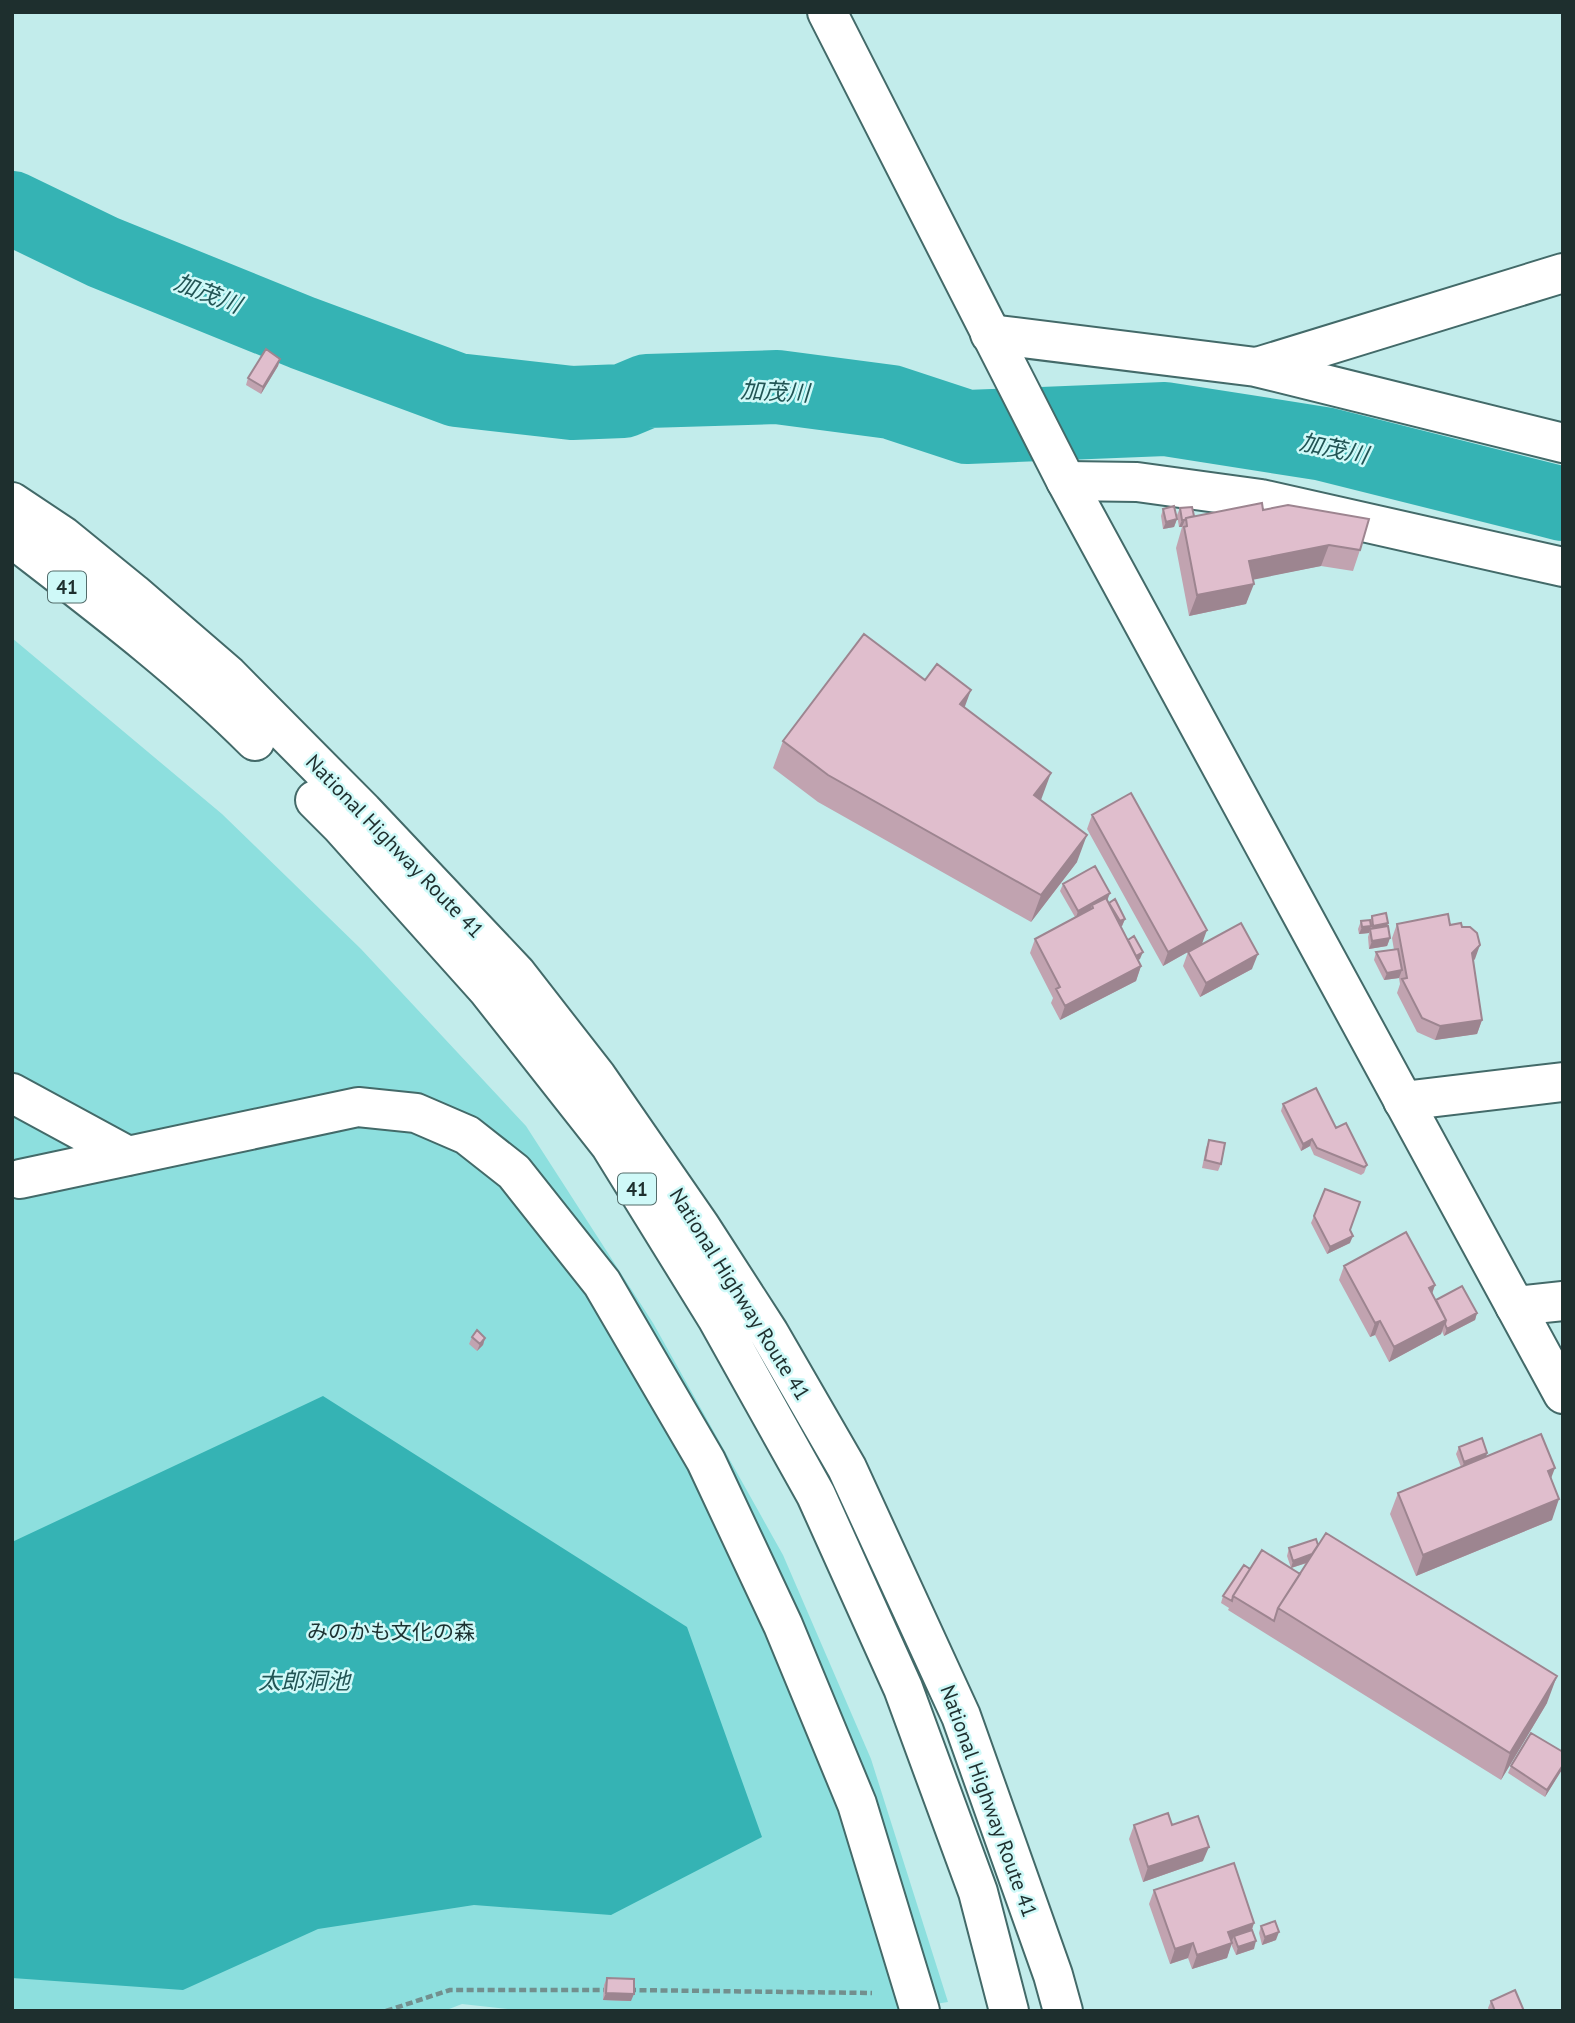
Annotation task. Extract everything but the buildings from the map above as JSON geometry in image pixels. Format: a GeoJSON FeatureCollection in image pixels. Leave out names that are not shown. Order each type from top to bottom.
{"type":"FeatureCollection","features":[{"type":"Feature","properties":{"kind":"main road"},"geometry":{"type":"LineString","coordinates":[[827,12],[1066,481],[1563,1394]]}},
{"type":"Feature","properties":{"kind":"main road"},"geometry":{"type":"LineString","coordinates":[[1256,367],[1563,273]]}},
{"type":"Feature","properties":{"kind":"main road"},"geometry":{"type":"LineString","coordinates":[[990,334],[1256,367],[1563,443]]}},
{"type":"Feature","properties":{"kind":"main road"},"geometry":{"type":"LineString","coordinates":[[1066,481],[1137,482],[1261,499],[1563,567]]}},
{"type":"Feature","properties":{"kind":"main road","name":"41"},"geometry":{"type":"LineString","coordinates":[[12,490],[63,536]]}},
{"type":"Feature","properties":{"kind":"main road","name":"National Highway Route 41"},"geometry":{"type":"LineString","coordinates":[[12,502],[63,536],[134,593],[228,676],[363,811],[516,973],[597,1077],[769,1333],[847,1468],[961,1716],[1053,1975],[1063,2011]]}},
{"type":"Feature","properties":{"kind":"main road","name":"National Highway Route 41"},"geometry":{"type":"LineString","coordinates":[[12,538],[207,693],[341,826],[487,989],[610,1145],[717,1318],[816,1495],[903,1688],[978,1892],[1009,2011]]}},
{"type":"Feature","properties":{"kind":"main road","name":"41"},"geometry":{"type":"LineString","coordinates":[[12,551],[122,623]]}},
{"type":"Feature","properties":{"kind":"main road"},"geometry":{"type":"LineString","coordinates":[[1403,1101],[1563,1082]]}},
{"type":"Feature","properties":{"kind":"main road"},"geometry":{"type":"LineString","coordinates":[[12,1093],[128,1156]]}},
{"type":"Feature","properties":{"kind":"main road"},"geometry":{"type":"LineString","coordinates":[[20,1179],[358,1107],[416,1113],[467,1135],[514,1172],[602,1283],[706,1461],[783,1625],[857,1804],[918,2002]]}},
{"type":"Feature","properties":{"kind":"main road"},"geometry":{"type":"LineString","coordinates":[[1515,1306],[1563,1301]]}},
{"type":"Feature","properties":{"kind":"path"},"geometry":{"type":"LineString","coordinates":[[386,2011],[450,1990],[672,1989],[918,2002]]}},
{"type":"Feature","properties":{"kind":"green space","name":"みのかも文化の森"},"geometry":{"type":"Polygon","coordinates":[[[12,638],[222,814],[361,949],[526,1126],[653,1323],[783,1555],[871,1759],[948,2002],[889,2011],[526,2011],[462,2004],[444,2011],[12,2011],[12,638]]]}},
{"type":"Feature","properties":{"kind":"water","name":"太郎洞池"},"geometry":{"type":"Polygon","coordinates":[[[323,1396],[687,1627],[762,1837],[611,1915],[474,1905],[318,1929],[183,1990],[12,1978],[12,1542],[323,1396]]]}},
{"type":"Feature","properties":{"kind":"waterway","name":"加茂川"},"geometry":{"type":"LineString","coordinates":[[12,208],[103,252],[303,333],[457,390],[572,403],[623,401],[647,391],[777,387],[891,402],[967,427],[1165,419],[1324,444],[1563,504]]}}]}
